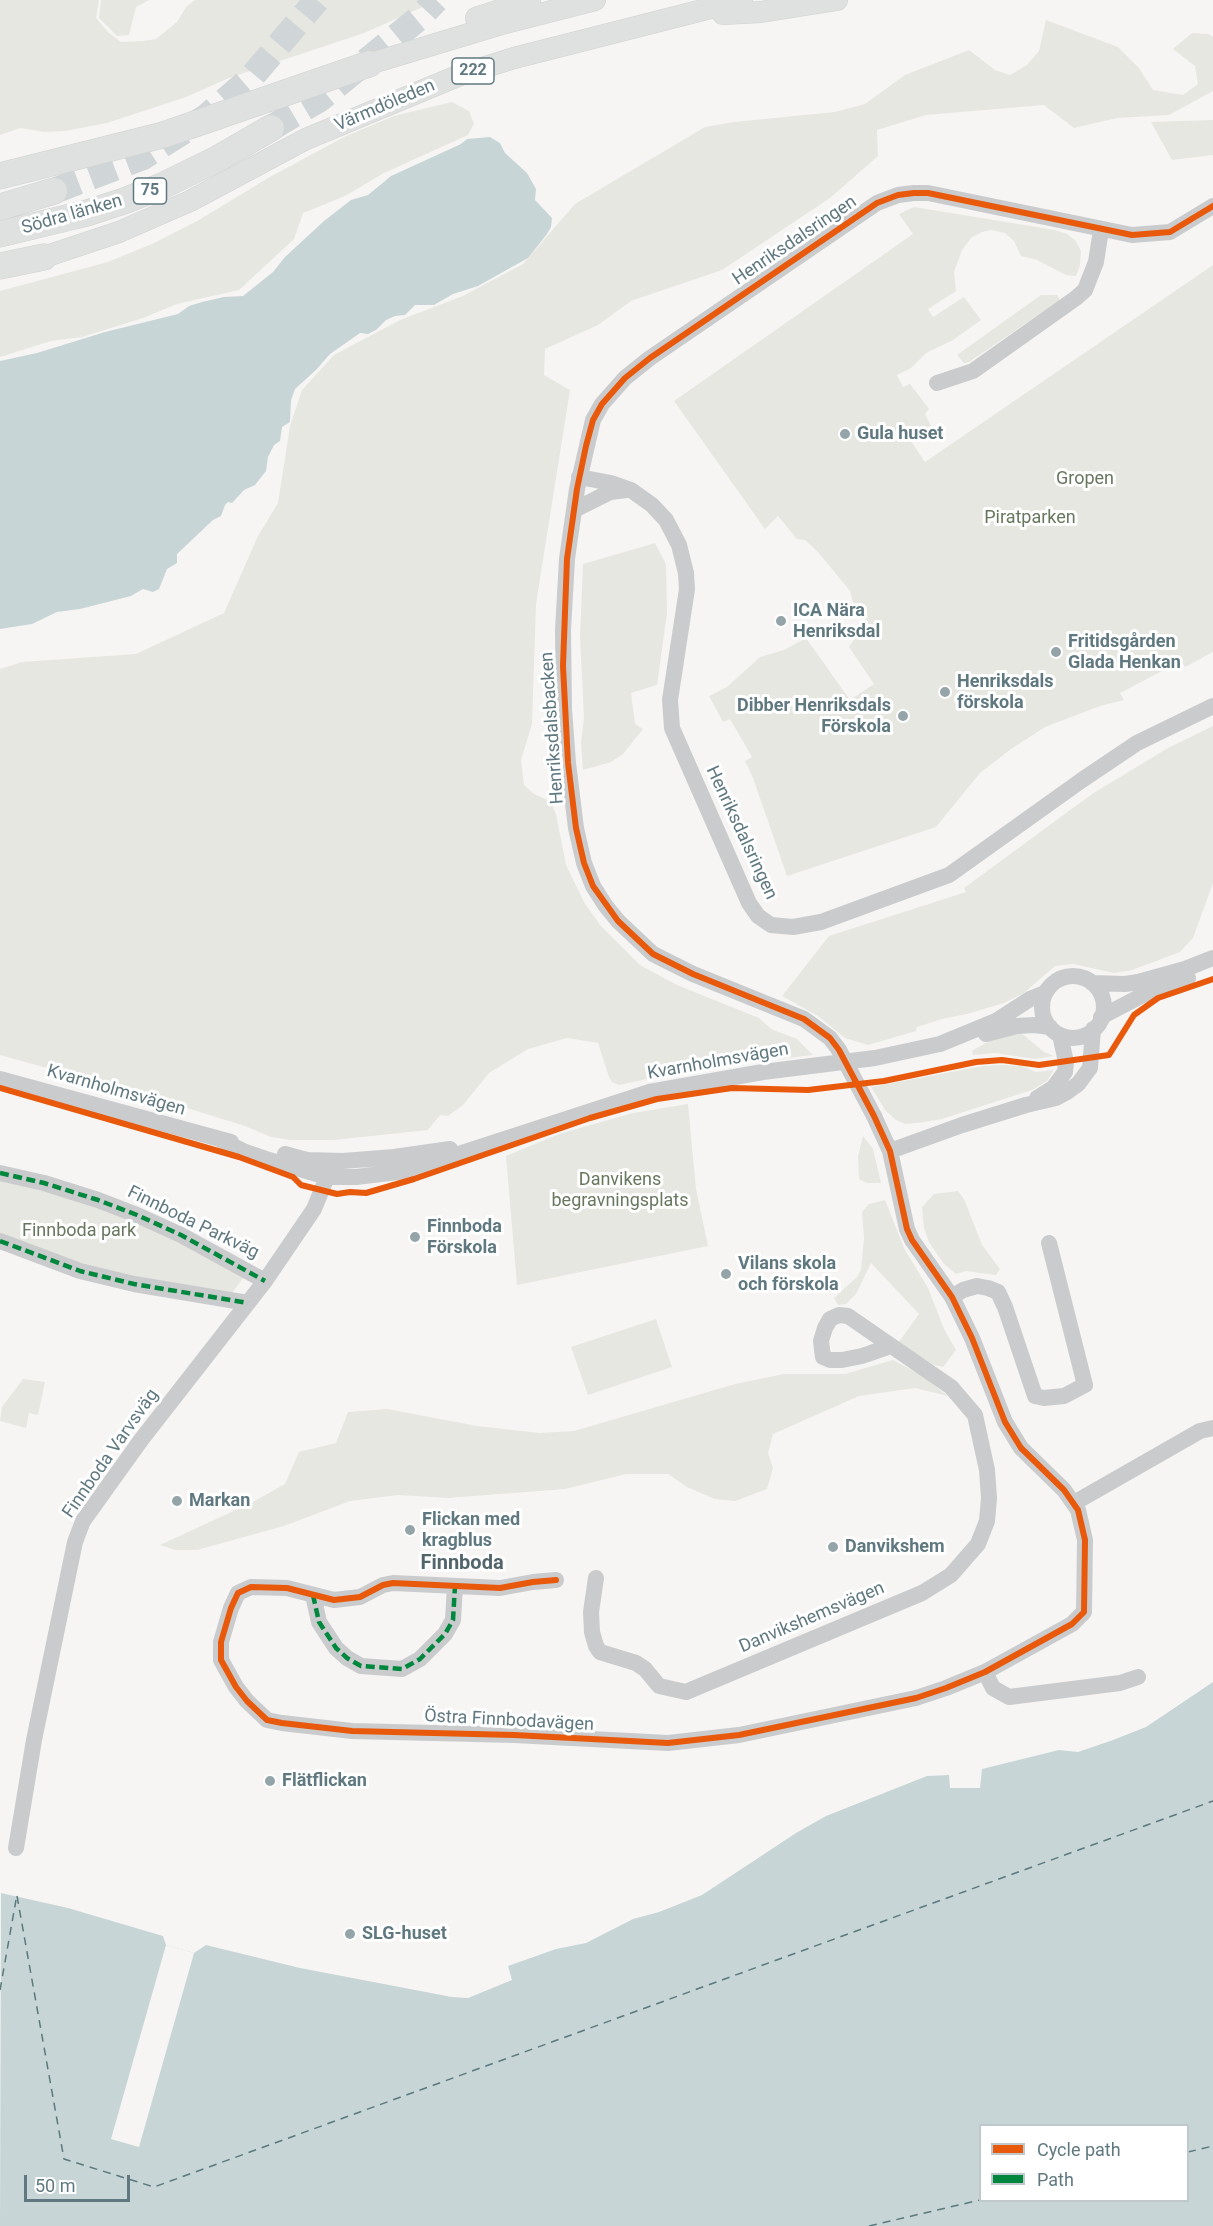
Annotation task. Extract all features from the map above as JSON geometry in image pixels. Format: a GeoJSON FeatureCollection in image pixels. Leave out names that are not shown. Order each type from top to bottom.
{"type":"FeatureCollection","features":[{"type":"Feature","properties":{"kind":"highway","name":"222"},"geometry":{"type":"LineString","coordinates":[[0,176],[163,135],[369,64]]}},
{"type":"Feature","properties":{"kind":"highway","name":"Södra länken"},"geometry":{"type":"LineString","coordinates":[[0,234],[87,213],[124,201],[181,177],[271,128]]}},
{"type":"Feature","properties":{"kind":"highway","name":"Södra länken"},"geometry":{"type":"LineString","coordinates":[[0,207],[54,191]]}},
{"type":"Feature","properties":{"kind":"highway","name":"222"},"geometry":{"type":"LineString","coordinates":[[0,266],[44,257]]}},
{"type":"Feature","properties":{"kind":"main road"},"geometry":{"type":"LineString","coordinates":[[412,50],[463,23],[495,10],[530,0]]}},
{"type":"Feature","properties":{"kind":"main road","name":"222"},"geometry":{"type":"LineString","coordinates":[[369,64],[505,23],[595,0]]}},
{"type":"Feature","properties":{"kind":"main road","name":"Värmdöleden"},"geometry":{"type":"LineString","coordinates":[[44,257],[119,232],[190,201],[306,139],[460,75],[514,58],[742,0]]}},
{"type":"Feature","properties":{"kind":"main road"},"geometry":{"type":"LineString","coordinates":[[672,17],[760,12],[837,0]]}},
{"type":"Feature","properties":{"kind":"street","name":"Henriksdalsringen"},"geometry":{"type":"LineString","coordinates":[[1213,206],[1177,229],[1159,234],[1132,235],[928,193],[898,195],[877,203],[650,358],[625,378],[602,404],[593,420],[579,477],[611,483],[631,490],[652,505],[666,520],[679,545],[687,588],[670,700],[672,728],[749,903],[758,916],[771,925],[792,927],[821,922],[949,875],[1137,743],[1213,706]]}},
{"type":"Feature","properties":{"kind":"street"},"geometry":{"type":"LineString","coordinates":[[937,383],[973,371],[1085,290],[1096,262],[1101,230]]}},
{"type":"Feature","properties":{"kind":"street","name":"Henriksdalsbacken"},"geometry":{"type":"LineString","coordinates":[[579,477],[567,559],[562,630],[564,709],[576,828],[584,863],[593,886],[618,921],[653,954],[704,978],[804,1019],[830,1038],[874,1116],[890,1151]]}},
{"type":"Feature","properties":{"kind":"street"},"geometry":{"type":"LineString","coordinates":[[574,510],[610,492],[631,490]]}},
{"type":"Feature","properties":{"kind":"street","name":"Kvarnholmsvägen"},"geometry":{"type":"LineString","coordinates":[[958,1038],[996,1021],[1030,999],[1045,993],[1058,979],[1070,976],[1082,977],[1092,982],[1125,984],[1185,969],[1213,958]]}},
{"type":"Feature","properties":{"kind":"street","name":"Kvarnholmsvägen"},"geometry":{"type":"LineString","coordinates":[[0,1079],[101,1105],[221,1140],[247,1143],[307,1160],[329,1169],[488,1143],[649,1092],[763,1072],[875,1058],[1017,1026],[1034,1025],[1071,1037],[1082,1036],[1097,1023],[1141,996],[1213,969]]}},
{"type":"Feature","properties":{"kind":"street"},"geometry":{"type":"LineString","coordinates":[[1092,982],[1102,998],[1104,1007],[1097,1023],[1090,1068],[1078,1084],[1056,1098],[1026,1105],[890,1151],[907,1229],[912,1240],[952,1297],[972,1338],[1005,1422],[1021,1448],[1064,1490],[1074,1503],[1200,1431],[1213,1428]]}},
{"type":"Feature","properties":{"kind":"street"},"geometry":{"type":"LineString","coordinates":[[1026,1105],[1053,1088],[1065,1072],[1066,1062],[1055,1031],[1043,1017],[1045,993]]}},
{"type":"Feature","properties":{"kind":"street","name":"Finnboda Varvsväg"},"geometry":{"type":"LineString","coordinates":[[16,1848],[34,1740],[75,1542],[83,1521],[141,1440],[265,1281],[310,1215],[329,1169]]}},
{"type":"Feature","properties":{"kind":"street","name":"Finnboda Parkväg"},"geometry":{"type":"LineString","coordinates":[[0,1173],[44,1183],[137,1215],[181,1235],[265,1281]]}},
{"type":"Feature","properties":{"kind":"street"},"geometry":{"type":"LineString","coordinates":[[0,1241],[71,1268],[112,1279],[248,1303]]}},
{"type":"Feature","properties":{"kind":"street"},"geometry":{"type":"LineString","coordinates":[[952,1297],[963,1290],[977,1286],[998,1292],[1035,1396],[1044,1398],[1064,1396],[1085,1385],[1049,1243]]}},
{"type":"Feature","properties":{"kind":"street","name":"Danvikshemsvägen"},"geometry":{"type":"LineString","coordinates":[[596,1578],[591,1612],[592,1632],[600,1652],[636,1663],[659,1686],[686,1692],[922,1593],[951,1575],[978,1544],[987,1521],[989,1507],[987,1470],[975,1415],[951,1387],[891,1346]]}},
{"type":"Feature","properties":{"kind":"street"},"geometry":{"type":"LineString","coordinates":[[975,1415],[997,1404]]}},
{"type":"Feature","properties":{"kind":"street","name":"Östra Finnbodavägen"},"geometry":{"type":"LineString","coordinates":[[556,1580],[500,1588],[393,1583],[383,1585],[360,1597],[334,1600],[287,1588],[251,1587],[238,1593],[224,1627],[220,1651],[226,1671],[247,1701],[267,1720],[295,1725],[352,1731],[514,1734],[641,1743],[677,1743],[739,1735],[916,1698],[946,1688],[985,1672],[1072,1624],[1084,1612],[1085,1540],[1083,1525],[1074,1503]]}},
{"type":"Feature","properties":{"kind":"street"},"geometry":{"type":"LineString","coordinates":[[313,1595],[319,1622],[336,1648],[347,1658],[361,1666],[402,1669],[420,1659],[445,1634],[453,1620],[455,1586]]}},
{"type":"Feature","properties":{"kind":"street"},"geometry":{"type":"LineString","coordinates":[[985,1672],[993,1688],[1009,1697],[1111,1684],[1138,1677]]}},
{"type":"Feature","properties":{"kind":"green space"},"geometry":{"type":"Polygon","coordinates":[[[0,0],[99,0],[96,18],[109,33],[121,42],[156,39],[177,22],[186,7],[195,0],[426,0],[425,6],[364,33],[229,78],[186,97],[107,123],[65,131],[45,132],[20,128],[0,135],[0,0]]]}},
{"type":"Feature","properties":{"kind":"green space"},"geometry":{"type":"Polygon","coordinates":[[[101,0],[149,0],[136,7],[129,35],[117,36],[99,18],[101,0]]]}},
{"type":"Feature","properties":{"kind":"green space"},"geometry":{"type":"Polygon","coordinates":[[[1046,20],[1118,47],[1139,68],[1153,90],[1183,95],[1198,84],[1195,66],[1173,49],[1192,33],[1209,34],[1213,37],[1213,91],[1169,115],[1117,118],[1074,128],[1044,105],[926,115],[877,130],[878,156],[830,198],[722,270],[631,301],[598,325],[545,349],[544,375],[570,390],[536,604],[532,724],[521,760],[524,785],[534,794],[550,801],[556,814],[566,865],[585,904],[601,926],[640,965],[677,985],[759,1018],[771,1029],[797,1039],[813,1055],[693,1069],[619,1085],[612,1082],[609,1077],[598,1043],[567,1038],[528,1049],[489,1073],[463,1105],[448,1116],[440,1115],[428,1130],[334,1140],[290,1140],[271,1137],[245,1126],[148,1096],[0,1055],[0,669],[22,662],[136,654],[224,613],[258,536],[278,503],[290,426],[302,390],[334,355],[400,320],[463,296],[523,264],[575,204],[705,127],[835,112],[865,104],[905,75],[969,50],[995,70],[1010,75],[1027,65],[1039,51],[1046,20]]]}},
{"type":"Feature","properties":{"kind":"green space"},"geometry":{"type":"Polygon","coordinates":[[[452,102],[469,111],[474,124],[468,135],[384,173],[345,196],[303,213],[294,239],[239,290],[177,304],[143,318],[82,337],[51,341],[0,357],[0,291],[108,262],[154,243],[199,220],[268,178],[344,137],[394,116],[452,102]]]}},
{"type":"Feature","properties":{"kind":"green space"},"geometry":{"type":"Polygon","coordinates":[[[1213,120],[1213,155],[1172,160],[1151,122],[1213,120]]]}},
{"type":"Feature","properties":{"kind":"green space"},"geometry":{"type":"Polygon","coordinates":[[[914,207],[1055,230],[1067,234],[1076,241],[1081,251],[1076,276],[1066,275],[1037,260],[1021,256],[1014,241],[1005,233],[991,230],[982,232],[971,238],[962,250],[954,272],[956,291],[928,309],[933,317],[964,297],[981,320],[953,340],[926,353],[911,368],[897,375],[903,387],[910,384],[929,409],[925,414],[931,426],[911,441],[925,462],[1213,265],[1213,652],[1185,667],[1181,661],[1120,693],[1124,700],[1100,706],[1045,727],[980,773],[936,827],[787,876],[745,761],[752,757],[730,719],[723,722],[709,696],[727,687],[760,657],[784,650],[806,638],[850,700],[874,684],[849,647],[866,621],[854,606],[850,591],[818,552],[805,540],[797,539],[778,516],[765,529],[674,401],[913,234],[899,214],[914,207]]]}},
{"type":"Feature","properties":{"kind":"green space"},"geometry":{"type":"Polygon","coordinates":[[[1041,295],[1057,295],[1060,300],[969,362],[964,363],[957,355],[1041,295]]]}},
{"type":"Feature","properties":{"kind":"green space"},"geometry":{"type":"Polygon","coordinates":[[[655,543],[666,564],[667,613],[657,685],[631,693],[635,724],[643,729],[623,754],[611,762],[583,770],[581,742],[584,718],[580,636],[583,564],[655,543]]]}},
{"type":"Feature","properties":{"kind":"green space"},"geometry":{"type":"Polygon","coordinates":[[[1213,726],[1213,883],[1193,938],[1180,952],[1132,970],[1114,973],[1073,964],[1055,966],[1024,993],[1004,1003],[942,1019],[917,1027],[916,1031],[868,1045],[845,1038],[818,1016],[782,996],[829,936],[966,892],[964,888],[1092,794],[1168,748],[1213,726]]]}},
{"type":"Feature","properties":{"kind":"green space"},"geometry":{"type":"Polygon","coordinates":[[[1020,1032],[1044,1052],[1054,1056],[1035,1059],[995,1053],[973,1055],[972,1051],[984,1044],[1001,1036],[1020,1032]]]}},
{"type":"Feature","properties":{"kind":"green space"},"geometry":{"type":"Polygon","coordinates":[[[983,1066],[1022,1066],[1036,1072],[1054,1070],[1047,1081],[1032,1090],[942,1119],[917,1123],[905,1124],[896,1120],[885,1110],[871,1087],[983,1066]]]}},
{"type":"Feature","properties":{"kind":"green space","name":"Danvikens begravningsplats"},"geometry":{"type":"Polygon","coordinates":[[[688,1104],[696,1189],[708,1246],[517,1285],[506,1156],[559,1134],[633,1113],[688,1104]]]}},
{"type":"Feature","properties":{"kind":"green space"},"geometry":{"type":"Polygon","coordinates":[[[863,1136],[873,1149],[881,1183],[867,1183],[859,1179],[858,1156],[863,1136]]]}},
{"type":"Feature","properties":{"kind":"green space","name":"Finnboda park"},"geometry":{"type":"Polygon","coordinates":[[[0,1177],[146,1223],[244,1277],[231,1294],[135,1277],[76,1262],[0,1234],[0,1177]]]}},
{"type":"Feature","properties":{"kind":"green space"},"geometry":{"type":"Polygon","coordinates":[[[958,1191],[964,1199],[982,1245],[1000,1269],[996,1275],[966,1271],[956,1274],[943,1263],[929,1242],[924,1228],[922,1207],[934,1194],[958,1191]]]}},
{"type":"Feature","properties":{"kind":"green space"},"geometry":{"type":"Polygon","coordinates":[[[885,1200],[904,1248],[928,1288],[944,1329],[956,1350],[943,1367],[934,1365],[898,1343],[919,1314],[871,1263],[856,1294],[846,1304],[838,1305],[834,1298],[857,1277],[861,1270],[864,1239],[862,1212],[869,1204],[885,1200]]]}},
{"type":"Feature","properties":{"kind":"green space"},"geometry":{"type":"Polygon","coordinates":[[[656,1319],[672,1367],[588,1395],[571,1347],[656,1319]]]}},
{"type":"Feature","properties":{"kind":"green space"},"geometry":{"type":"Polygon","coordinates":[[[893,1360],[921,1375],[948,1396],[915,1388],[859,1396],[773,1434],[768,1453],[773,1468],[767,1489],[735,1501],[715,1499],[687,1487],[668,1474],[626,1474],[565,1489],[448,1498],[398,1495],[350,1501],[284,1526],[197,1550],[175,1550],[160,1545],[253,1502],[285,1484],[299,1452],[336,1443],[348,1412],[387,1409],[477,1426],[540,1433],[574,1431],[735,1384],[784,1374],[845,1374],[893,1360]]]}},
{"type":"Feature","properties":{"kind":"green space"},"geometry":{"type":"Polygon","coordinates":[[[23,1379],[45,1382],[38,1415],[29,1413],[26,1428],[0,1421],[2,1407],[23,1379]]]}},
{"type":"Feature","properties":{"kind":"shaded area"},"geometry":{"type":"Polygon","coordinates":[[[490,137],[500,143],[505,153],[527,173],[536,189],[535,200],[552,218],[547,234],[528,258],[478,286],[453,294],[434,305],[415,305],[405,315],[386,320],[368,334],[360,333],[330,354],[295,389],[291,400],[290,422],[282,427],[280,441],[274,445],[268,457],[266,471],[255,485],[244,490],[232,503],[228,502],[221,516],[213,520],[177,554],[177,563],[167,569],[159,589],[153,592],[143,589],[131,596],[80,609],[57,612],[32,624],[0,629],[0,361],[178,314],[189,306],[202,302],[243,296],[273,272],[285,257],[324,221],[351,200],[368,195],[391,176],[461,144],[467,139],[490,137]]]}},
{"type":"Feature","properties":{"kind":"shaded area"},"geometry":{"type":"Polygon","coordinates":[[[1213,1682],[1213,2226],[0,2226],[1,1893],[68,1908],[163,1936],[166,1945],[194,1953],[206,1945],[300,1968],[452,1997],[468,1998],[512,1980],[508,1966],[556,1949],[586,1943],[633,1919],[659,1912],[702,1895],[826,1816],[927,1776],[949,1775],[950,1788],[980,1788],[982,1769],[1059,1750],[1078,1752],[1146,1727],[1213,1682]]]}},
{"type":"Feature","properties":{"kind":"pier"},"geometry":{"type":"Polygon","coordinates":[[[166,1945],[194,1953],[139,2147],[111,2139],[166,1945]]]}},
{"type":"Feature","properties":{"kind":"ferry route"},"geometry":{"type":"LineString","coordinates":[[17,1896],[64,2159],[154,2187],[1213,1801]]}},
{"type":"Feature","properties":{"kind":"ferry route"},"geometry":{"type":"LineString","coordinates":[[0,1990],[16,1900]]}},
{"type":"Feature","properties":{"kind":"ferry route"},"geometry":{"type":"LineString","coordinates":[[1189,2152],[1213,2146]]}},
{"type":"Feature","properties":{"kind":"ferry route"},"geometry":{"type":"LineString","coordinates":[[869,2226],[979,2200]]}},
{"type":"Feature","properties":{"kind":"tunnel"},"geometry":{"type":"LineString","coordinates":[[54,191],[143,157],[206,117],[250,79],[317,0]]}},
{"type":"Feature","properties":{"kind":"tunnel"},"geometry":{"type":"LineString","coordinates":[[271,128],[320,99],[419,18],[436,0]]}},
{"type":"Feature","properties":{"kind":"marked path"},"geometry":{"type":"LineString","coordinates":[[0,1173],[44,1183],[137,1215],[181,1235],[265,1281]]}},
{"type":"Feature","properties":{"kind":"marked path"},"geometry":{"type":"LineString","coordinates":[[0,1241],[80,1271],[134,1284],[248,1303]]}},
{"type":"Feature","properties":{"kind":"marked path"},"geometry":{"type":"LineString","coordinates":[[313,1595],[319,1622],[336,1648],[347,1658],[361,1666],[402,1669],[420,1659],[445,1634],[453,1620],[455,1586]]}},
{"type":"Feature","properties":{"kind":"cycle path"},"geometry":{"type":"LineString","coordinates":[[556,1580],[500,1588],[393,1583],[383,1585],[360,1597],[334,1600],[287,1588],[251,1587],[238,1593],[231,1608],[221,1642],[221,1660],[247,1701],[267,1720],[282,1723],[352,1731],[514,1735],[668,1743],[739,1735],[916,1698],[985,1672],[1072,1624],[1084,1612],[1085,1540],[1078,1510],[1064,1490],[1021,1448],[1005,1422],[972,1338],[952,1297],[912,1240],[907,1229],[890,1151],[839,1050],[830,1038],[804,1019],[693,974],[653,954],[618,921],[593,886],[584,863],[576,828],[568,763],[563,666],[567,559],[586,446],[593,420],[602,404],[625,378],[650,358],[877,203],[898,195],[928,193],[1132,235],[1170,232],[1213,206]]}},
{"type":"Feature","properties":{"kind":"cycle path"},"geometry":{"type":"LineString","coordinates":[[0,1088],[239,1157],[293,1177],[301,1185],[337,1194],[366,1193],[414,1179],[590,1118],[657,1099],[732,1088],[808,1090],[884,1081],[976,1062],[1002,1060],[1039,1065],[1109,1055],[1134,1015],[1158,998],[1213,979]]}},
{"type":"Feature","properties":{"kind":"place","name":"Gula huset"},"geometry":{"type":"Point","coordinates":[845,434]}},
{"type":"Feature","properties":{"kind":"place","name":"ICA Nära Henriksdal"},"geometry":{"type":"Point","coordinates":[781,621]}},
{"type":"Feature","properties":{"kind":"place","name":"Fritidsgården Glada Henkan"},"geometry":{"type":"Point","coordinates":[1056,652]}},
{"type":"Feature","properties":{"kind":"place","name":"Henriksdals förskola"},"geometry":{"type":"Point","coordinates":[945,692]}},
{"type":"Feature","properties":{"kind":"place","name":"Dibber Henriksdals Förskola"},"geometry":{"type":"Point","coordinates":[903,716]}},
{"type":"Feature","properties":{"kind":"place","name":"Finnboda Förskola"},"geometry":{"type":"Point","coordinates":[415,1237]}},
{"type":"Feature","properties":{"kind":"place","name":"Vilans skola och förskola"},"geometry":{"type":"Point","coordinates":[726,1274]}},
{"type":"Feature","properties":{"kind":"place","name":"Markan"},"geometry":{"type":"Point","coordinates":[177,1501]}},
{"type":"Feature","properties":{"kind":"place","name":"Flickan med kragblus"},"geometry":{"type":"Point","coordinates":[410,1530]}},
{"type":"Feature","properties":{"kind":"place","name":"Danvikshem"},"geometry":{"type":"Point","coordinates":[833,1547]}},
{"type":"Feature","properties":{"kind":"place","name":"Flätflickan"},"geometry":{"type":"Point","coordinates":[270,1781]}},
{"type":"Feature","properties":{"kind":"place","name":"SLG-huset"},"geometry":{"type":"Point","coordinates":[350,1934]}},
{"type":"Feature","properties":{"kind":"district","name":"Finnboda"},"geometry":{"type":"Point","coordinates":[462,1564]}},
{"type":"Feature","properties":{"kind":"park label","name":"Gropen"},"geometry":{"type":"Point","coordinates":[1085,479]}},
{"type":"Feature","properties":{"kind":"park label","name":"Piratparken"},"geometry":{"type":"Point","coordinates":[1030,518]}}]}
